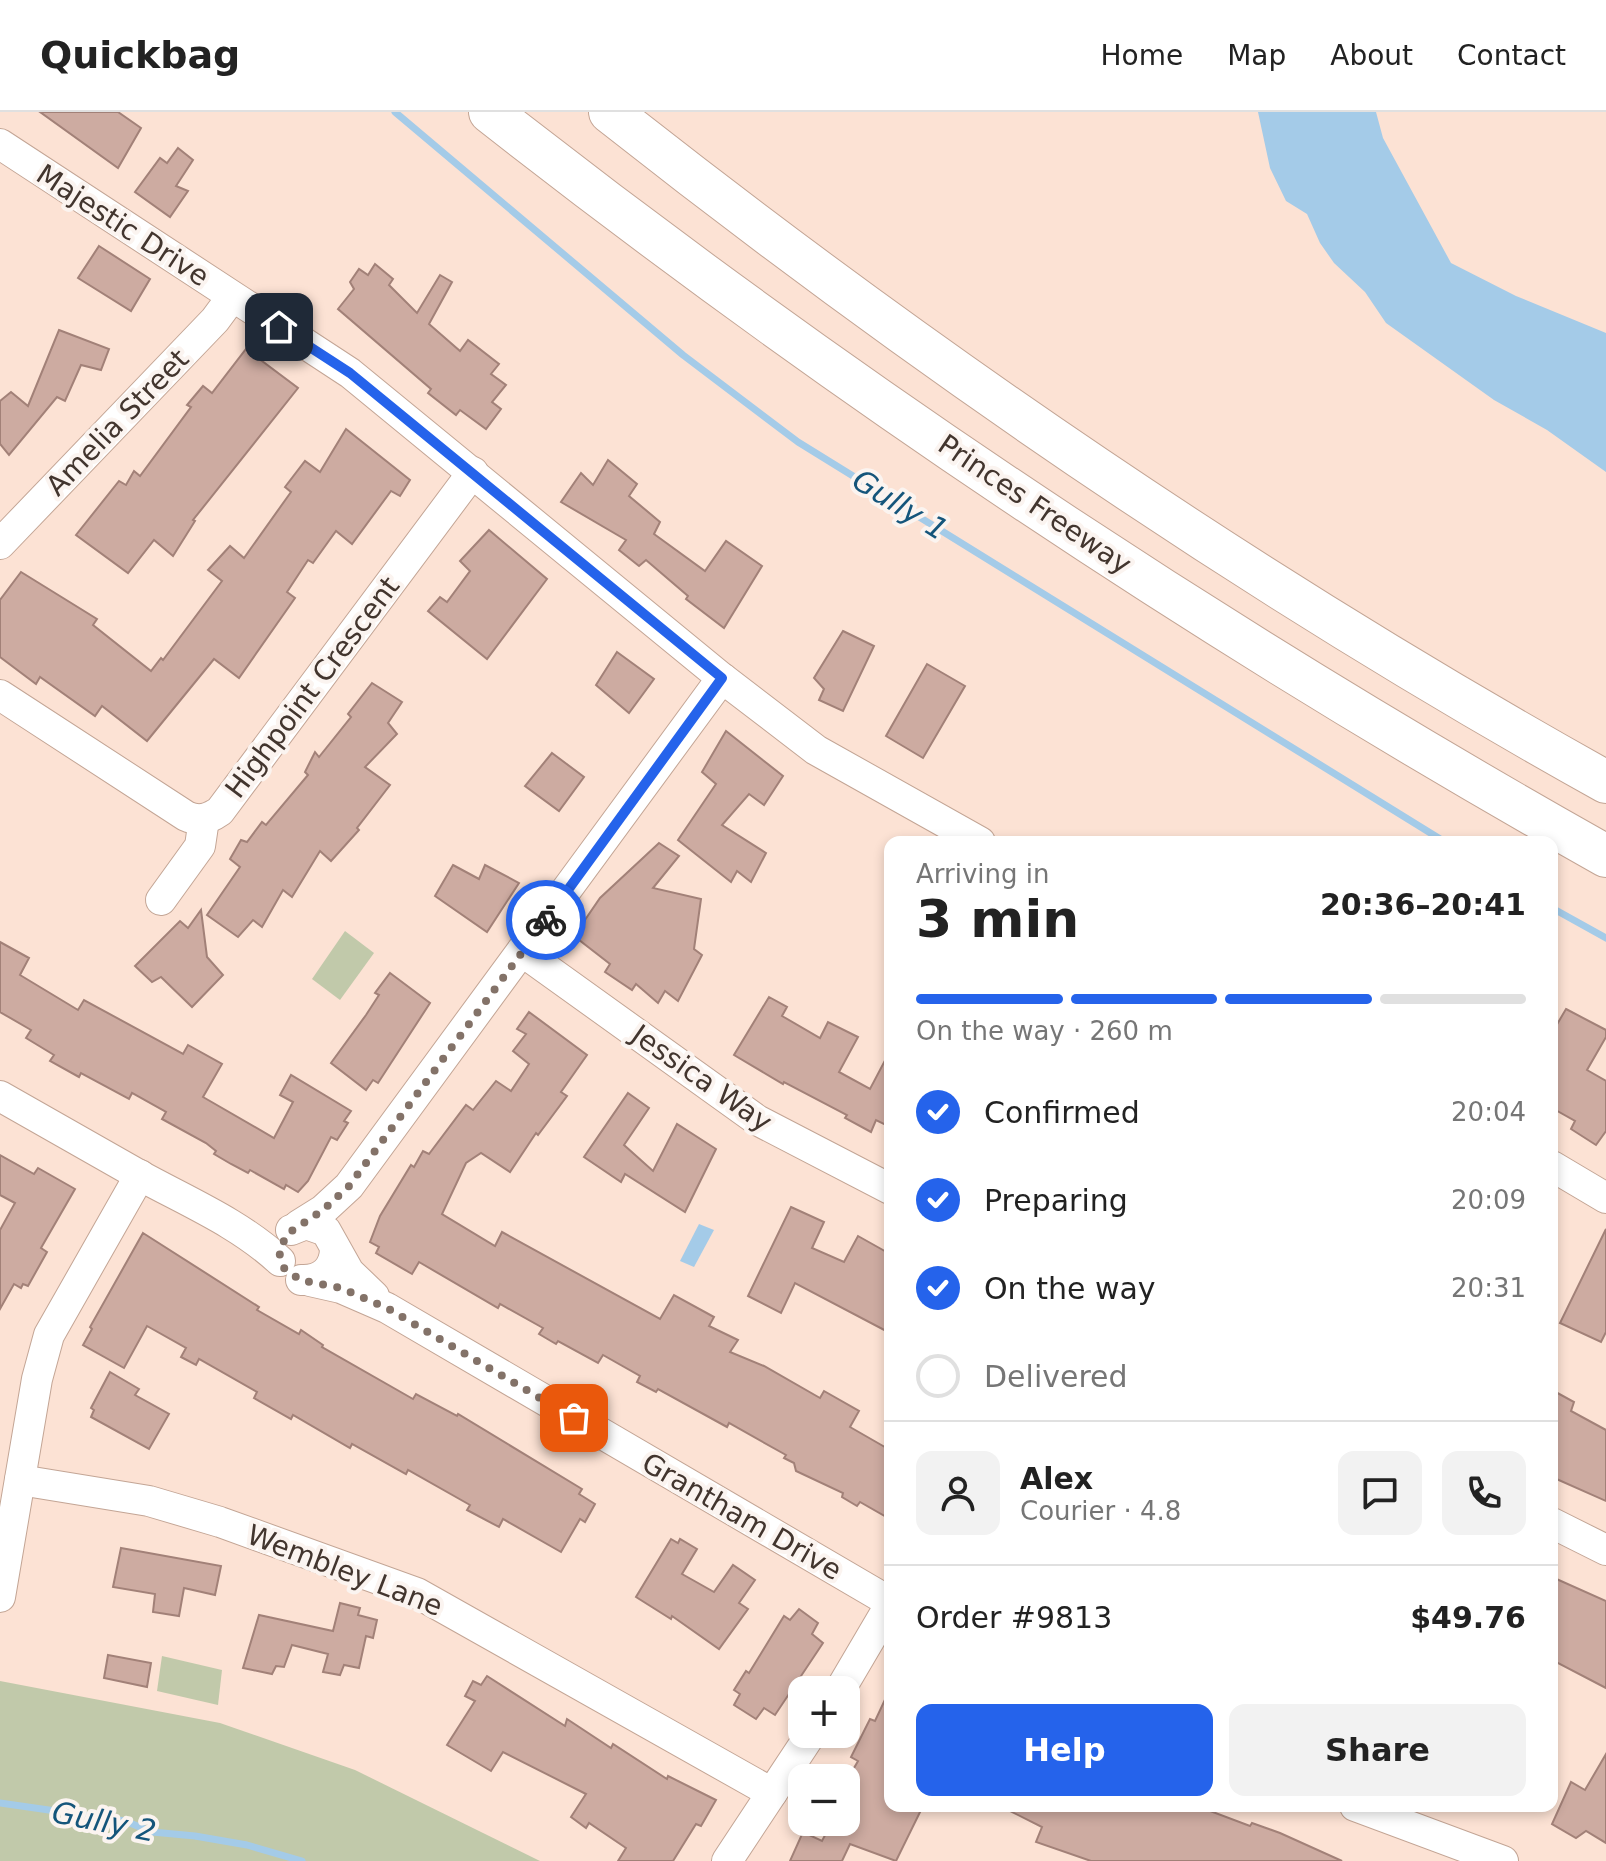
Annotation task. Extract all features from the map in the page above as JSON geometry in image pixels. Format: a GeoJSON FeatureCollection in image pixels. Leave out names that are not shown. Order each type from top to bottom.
{"type":"FeatureCollection","features":[{"type":"Feature","properties":{"kind":"highway","name":"Princes Freeway"},"geometry":{"type":"LineString","coordinates":[[490,112],[594,194],[732,295],[1099,549],[1310,683],[1606,856]]}},
{"type":"Feature","properties":{"kind":"highway"},"geometry":{"type":"LineString","coordinates":[[610,112],[688,174],[939,358],[1203,540],[1341,627],[1606,782]]}},
{"type":"Feature","properties":{"kind":"street","name":"Majestic Drive"},"geometry":{"type":"LineString","coordinates":[[0,144],[350,373],[722,678],[816,750],[969,836]]}},
{"type":"Feature","properties":{"kind":"street","name":"Amelia Street"},"geometry":{"type":"LineString","coordinates":[[0,544],[215,320],[232,297]]}},
{"type":"Feature","properties":{"kind":"street","name":"Highpoint Crescent"},"geometry":{"type":"LineString","coordinates":[[0,695],[186,816],[194,820],[204,819],[220,811],[473,472]]}},
{"type":"Feature","properties":{"kind":"street"},"geometry":{"type":"LineString","coordinates":[[280,1261],[281,1242],[349,1186],[722,678]]}},
{"type":"Feature","properties":{"kind":"street"},"geometry":{"type":"LineString","coordinates":[[161,900],[200,846],[204,819]]}},
{"type":"Feature","properties":{"kind":"street","name":"Jessica Way"},"geometry":{"type":"LineString","coordinates":[[523,952],[757,1120],[884,1186]]}},
{"type":"Feature","properties":{"kind":"street","name":"Grantham Drive"},"geometry":{"type":"LineString","coordinates":[[0,1096],[230,1222],[262,1244],[291,1276],[341,1288],[387,1308],[884,1599]]}},
{"type":"Feature","properties":{"kind":"street"},"geometry":{"type":"LineString","coordinates":[[1558,1170],[1606,1198]]}},
{"type":"Feature","properties":{"kind":"street"},"geometry":{"type":"LineString","coordinates":[[0,1597],[14,1470],[49,1335],[140,1175]]}},
{"type":"Feature","properties":{"kind":"street"},"geometry":{"type":"LineString","coordinates":[[310,1281],[323,1276],[330,1269],[337,1222],[349,1186]]}},
{"type":"Feature","properties":{"kind":"street","name":"Grantham Drive"},"geometry":{"type":"LineString","coordinates":[[230,1222],[318,1226],[326,1231],[349,1272],[387,1308]]}},
{"type":"Feature","properties":{"kind":"street","name":"Wembley Lane"},"geometry":{"type":"LineString","coordinates":[[14,1470],[149,1501],[220,1522],[417,1593],[772,1793]]}},
{"type":"Feature","properties":{"kind":"street"},"geometry":{"type":"LineString","coordinates":[[1558,1526],[1606,1550]]}},
{"type":"Feature","properties":{"kind":"street"},"geometry":{"type":"LineString","coordinates":[[848,1676],[884,1613]]}},
{"type":"Feature","properties":{"kind":"street"},"geometry":{"type":"LineString","coordinates":[[727,1861],[802,1748]]}},
{"type":"Feature","properties":{"kind":"street"},"geometry":{"type":"LineString","coordinates":[[1371,1812],[1503,1861]]}},
{"type":"Feature","properties":{"kind":"green space"},"geometry":{"type":"Polygon","coordinates":[[[345,931],[374,953],[340,1000],[312,979],[345,931]]]}},
{"type":"Feature","properties":{"kind":"green space"},"geometry":{"type":"Polygon","coordinates":[[[162,1656],[222,1670],[218,1705],[157,1691],[162,1656]]]}},
{"type":"Feature","properties":{"kind":"green space"},"geometry":{"type":"Polygon","coordinates":[[[0,1681],[220,1723],[355,1770],[540,1861],[0,1861],[0,1681]]]}},
{"type":"Feature","properties":{"kind":"water"},"geometry":{"type":"Polygon","coordinates":[[[1258,112],[1376,112],[1383,138],[1451,263],[1516,296],[1606,333],[1606,472],[1547,430],[1494,400],[1386,323],[1365,292],[1334,263],[1320,243],[1307,214],[1286,201],[1270,168],[1258,112]]]}},
{"type":"Feature","properties":{"kind":"water"},"geometry":{"type":"Polygon","coordinates":[[[699,1224],[714,1230],[694,1267],[680,1261],[699,1224]]]}},
{"type":"Feature","properties":{"kind":"building"},"geometry":{"type":"Polygon","coordinates":[[[40,112],[118,112],[141,128],[118,168],[40,112]]]}},
{"type":"Feature","properties":{"kind":"building"},"geometry":{"type":"Polygon","coordinates":[[[178,148],[193,160],[176,186],[188,191],[170,217],[135,192],[160,158],[167,163],[178,148]]]}},
{"type":"Feature","properties":{"kind":"building"},"geometry":{"type":"Polygon","coordinates":[[[99,246],[150,279],[131,311],[78,278],[99,246]]]}},
{"type":"Feature","properties":{"kind":"building"},"geometry":{"type":"Polygon","coordinates":[[[375,264],[393,279],[389,285],[417,313],[440,275],[452,282],[429,324],[460,351],[468,340],[499,364],[491,374],[506,385],[492,402],[501,409],[486,429],[460,410],[456,415],[428,393],[431,389],[338,309],[354,289],[350,282],[359,269],[368,275],[375,264]]]}},
{"type":"Feature","properties":{"kind":"building"},"geometry":{"type":"Polygon","coordinates":[[[59,330],[109,349],[101,370],[81,365],[65,401],[57,397],[9,455],[0,444],[0,401],[11,392],[28,406],[59,330]]]}},
{"type":"Feature","properties":{"kind":"building"},"geometry":{"type":"Polygon","coordinates":[[[246,349],[298,388],[193,520],[173,556],[154,540],[128,573],[76,535],[119,481],[126,485],[134,471],[140,476],[191,407],[187,405],[203,386],[212,393],[246,349]]]}},
{"type":"Feature","properties":{"kind":"building"},"geometry":{"type":"Polygon","coordinates":[[[346,429],[410,480],[400,496],[391,491],[352,544],[336,531],[313,563],[308,560],[287,592],[295,598],[239,678],[214,659],[147,741],[102,706],[95,716],[40,677],[36,684],[0,657],[0,600],[21,572],[97,619],[93,625],[151,671],[161,658],[163,660],[222,581],[208,570],[230,546],[244,558],[291,492],[285,487],[305,461],[320,472],[346,429]]]}},
{"type":"Feature","properties":{"kind":"building"},"geometry":{"type":"Polygon","coordinates":[[[608,460],[637,484],[629,496],[660,522],[654,534],[705,571],[726,541],[762,566],[724,628],[686,599],[688,596],[646,560],[639,566],[619,550],[626,540],[561,502],[581,473],[593,485],[608,460]]]}},
{"type":"Feature","properties":{"kind":"building"},"geometry":{"type":"Polygon","coordinates":[[[489,530],[547,579],[487,659],[428,611],[440,597],[447,602],[470,571],[460,561],[489,530]]]}},
{"type":"Feature","properties":{"kind":"building"},"geometry":{"type":"Polygon","coordinates":[[[843,631],[874,646],[843,711],[819,700],[824,689],[814,678],[843,631]]]}},
{"type":"Feature","properties":{"kind":"building"},"geometry":{"type":"Polygon","coordinates":[[[617,652],[654,679],[629,713],[596,685],[617,652]]]}},
{"type":"Feature","properties":{"kind":"building"},"geometry":{"type":"Polygon","coordinates":[[[927,664],[965,686],[923,758],[886,736],[927,664]]]}},
{"type":"Feature","properties":{"kind":"building"},"geometry":{"type":"Polygon","coordinates":[[[372,683],[402,702],[388,723],[397,734],[365,767],[390,785],[357,828],[359,830],[331,861],[320,851],[292,897],[283,890],[262,927],[253,920],[238,937],[207,915],[240,867],[230,859],[241,840],[247,842],[262,822],[266,825],[308,775],[305,772],[315,752],[319,757],[351,717],[348,714],[372,683]]]}},
{"type":"Feature","properties":{"kind":"building"},"geometry":{"type":"Polygon","coordinates":[[[726,731],[783,776],[764,805],[749,794],[722,825],[766,853],[751,882],[737,871],[731,882],[678,840],[716,784],[702,772],[726,731]]]}},
{"type":"Feature","properties":{"kind":"building"},"geometry":{"type":"Polygon","coordinates":[[[552,753],[584,777],[559,811],[525,786],[552,753]]]}},
{"type":"Feature","properties":{"kind":"building"},"geometry":{"type":"Polygon","coordinates":[[[659,843],[679,856],[653,888],[701,899],[694,949],[702,955],[678,1001],[665,991],[658,1003],[636,984],[632,990],[605,972],[610,964],[574,936],[600,898],[659,843]]]}},
{"type":"Feature","properties":{"kind":"building"},"geometry":{"type":"Polygon","coordinates":[[[453,865],[479,879],[485,865],[519,883],[487,932],[435,896],[453,865]]]}},
{"type":"Feature","properties":{"kind":"building"},"geometry":{"type":"Polygon","coordinates":[[[201,910],[207,957],[223,975],[192,1007],[161,977],[152,982],[135,966],[180,921],[188,928],[201,910]]]}},
{"type":"Feature","properties":{"kind":"building"},"geometry":{"type":"Polygon","coordinates":[[[0,942],[29,958],[20,975],[78,1010],[84,1000],[183,1054],[188,1045],[222,1064],[203,1097],[274,1138],[293,1102],[280,1095],[291,1075],[351,1111],[344,1121],[348,1123],[337,1140],[331,1137],[308,1181],[298,1192],[286,1185],[284,1189],[250,1170],[248,1173],[214,1154],[216,1151],[206,1143],[162,1119],[166,1112],[132,1093],[129,1099],[81,1073],[79,1077],[50,1061],[54,1055],[26,1038],[31,1030],[0,1012],[0,942]]]}},
{"type":"Feature","properties":{"kind":"building"},"geometry":{"type":"Polygon","coordinates":[[[390,973],[430,1003],[378,1083],[373,1080],[366,1090],[331,1063],[366,1015],[379,995],[375,993],[390,973]]]}},
{"type":"Feature","properties":{"kind":"building"},"geometry":{"type":"Polygon","coordinates":[[[769,997],[787,1007],[782,1016],[820,1038],[828,1022],[858,1037],[839,1072],[870,1089],[884,1062],[884,1124],[876,1120],[871,1132],[845,1118],[847,1115],[783,1084],[734,1055],[769,997]]]}},
{"type":"Feature","properties":{"kind":"building"},"geometry":{"type":"Polygon","coordinates":[[[1566,1009],[1606,1030],[1606,1037],[1587,1070],[1606,1081],[1606,1131],[1596,1145],[1571,1129],[1575,1121],[1558,1111],[1558,1023],[1566,1009]]]}},
{"type":"Feature","properties":{"kind":"building"},"geometry":{"type":"Polygon","coordinates":[[[529,1012],[587,1055],[561,1092],[567,1096],[538,1135],[536,1133],[510,1172],[481,1153],[466,1163],[442,1214],[495,1246],[502,1232],[660,1319],[674,1295],[714,1317],[709,1326],[738,1340],[730,1352],[764,1366],[820,1398],[824,1391],[859,1411],[850,1427],[884,1447],[884,1516],[860,1502],[857,1506],[842,1497],[843,1493],[796,1471],[794,1463],[784,1458],[786,1455],[729,1423],[727,1427],[658,1389],[656,1392],[637,1382],[640,1376],[603,1355],[598,1363],[558,1341],[556,1344],[539,1334],[543,1328],[500,1304],[498,1308],[419,1262],[412,1274],[376,1253],[379,1247],[370,1242],[380,1216],[411,1165],[414,1167],[423,1151],[429,1154],[466,1105],[473,1110],[496,1081],[511,1091],[529,1064],[513,1051],[526,1034],[517,1029],[529,1012]]]}},
{"type":"Feature","properties":{"kind":"building"},"geometry":{"type":"Polygon","coordinates":[[[628,1093],[649,1108],[624,1145],[653,1171],[677,1124],[716,1149],[685,1212],[625,1174],[621,1182],[584,1157],[628,1093]]]}},
{"type":"Feature","properties":{"kind":"building"},"geometry":{"type":"Polygon","coordinates":[[[0,1155],[34,1174],[38,1168],[75,1189],[41,1248],[47,1252],[28,1286],[23,1284],[21,1288],[14,1284],[0,1309],[0,1230],[15,1203],[0,1195],[0,1155]]]}},
{"type":"Feature","properties":{"kind":"building"},"geometry":{"type":"Polygon","coordinates":[[[791,1207],[824,1222],[812,1248],[844,1262],[858,1236],[884,1251],[884,1330],[795,1283],[781,1313],[748,1296],[791,1207]]]}},
{"type":"Feature","properties":{"kind":"building"},"geometry":{"type":"Polygon","coordinates":[[[1606,1229],[1606,1332],[1601,1342],[1560,1323],[1606,1229]]]}},
{"type":"Feature","properties":{"kind":"building"},"geometry":{"type":"Polygon","coordinates":[[[143,1233],[259,1307],[257,1310],[299,1334],[301,1330],[322,1347],[413,1399],[416,1394],[458,1414],[582,1489],[579,1494],[595,1504],[585,1522],[580,1519],[561,1552],[503,1519],[499,1527],[467,1510],[470,1505],[408,1470],[406,1474],[352,1444],[350,1448],[293,1415],[291,1419],[254,1398],[257,1392],[199,1359],[196,1365],[181,1357],[186,1348],[147,1326],[124,1368],[83,1345],[143,1233]]]}},
{"type":"Feature","properties":{"kind":"building"},"geometry":{"type":"Polygon","coordinates":[[[110,1372],[139,1389],[135,1395],[169,1414],[149,1449],[91,1417],[94,1410],[91,1408],[110,1372]]]}},
{"type":"Feature","properties":{"kind":"building"},"geometry":{"type":"Polygon","coordinates":[[[1558,1393],[1574,1402],[1571,1411],[1606,1430],[1606,1501],[1558,1480],[1558,1393]]]}},
{"type":"Feature","properties":{"kind":"building"},"geometry":{"type":"Polygon","coordinates":[[[671,1539],[678,1543],[680,1539],[697,1549],[682,1574],[714,1592],[733,1565],[755,1580],[739,1603],[748,1609],[719,1649],[672,1616],[671,1619],[636,1597],[671,1539]]]}},
{"type":"Feature","properties":{"kind":"building"},"geometry":{"type":"Polygon","coordinates":[[[121,1548],[221,1566],[215,1595],[184,1588],[179,1616],[153,1612],[155,1594],[113,1587],[121,1548]]]}},
{"type":"Feature","properties":{"kind":"building"},"geometry":{"type":"Polygon","coordinates":[[[1558,1580],[1606,1601],[1606,1688],[1558,1663],[1558,1580]]]}},
{"type":"Feature","properties":{"kind":"building"},"geometry":{"type":"Polygon","coordinates":[[[340,1603],[360,1608],[358,1615],[377,1620],[373,1638],[366,1636],[359,1668],[344,1665],[340,1675],[323,1672],[328,1654],[292,1645],[284,1667],[276,1666],[272,1674],[243,1668],[259,1615],[333,1631],[340,1603]]]}},
{"type":"Feature","properties":{"kind":"building"},"geometry":{"type":"Polygon","coordinates":[[[799,1609],[818,1623],[812,1634],[823,1643],[801,1676],[788,1676],[788,1696],[775,1715],[764,1708],[756,1719],[734,1705],[740,1694],[734,1690],[746,1671],[749,1673],[784,1616],[790,1620],[799,1609]]]}},
{"type":"Feature","properties":{"kind":"building"},"geometry":{"type":"Polygon","coordinates":[[[108,1655],[151,1663],[147,1687],[104,1678],[108,1655]]]}},
{"type":"Feature","properties":{"kind":"building"},"geometry":{"type":"Polygon","coordinates":[[[487,1676],[565,1726],[567,1719],[667,1779],[668,1776],[716,1800],[701,1826],[696,1824],[673,1861],[618,1861],[626,1848],[589,1823],[586,1828],[571,1817],[586,1794],[503,1752],[491,1771],[447,1745],[475,1701],[465,1696],[473,1681],[481,1685],[487,1676]]]}},
{"type":"Feature","properties":{"kind":"building"},"geometry":{"type":"Polygon","coordinates":[[[884,1702],[884,1812],[920,1812],[896,1861],[850,1844],[842,1861],[790,1861],[801,1836],[822,1841],[825,1836],[860,1836],[860,1764],[851,1757],[856,1748],[860,1748],[860,1739],[870,1719],[875,1721],[884,1702]]]}},
{"type":"Feature","properties":{"kind":"building"},"geometry":{"type":"Polygon","coordinates":[[[1606,1754],[1606,1843],[1586,1831],[1576,1838],[1552,1824],[1571,1782],[1585,1790],[1606,1754]]]}},
{"type":"Feature","properties":{"kind":"building"},"geometry":{"type":"Polygon","coordinates":[[[1012,1812],[1213,1812],[1280,1833],[1342,1861],[1091,1861],[1036,1842],[1042,1827],[1012,1812]]]}},
{"type":"Feature","properties":{"kind":"waterway","name":"Gully 1"},"geometry":{"type":"LineString","coordinates":[[395,112],[683,355],[798,442],[1435,836]]}},
{"type":"Feature","properties":{"kind":"waterway","name":"Gully 1"},"geometry":{"type":"LineString","coordinates":[[1558,911],[1606,938]]}},
{"type":"Feature","properties":{"kind":"waterway","name":"Gully 2"},"geometry":{"type":"LineString","coordinates":[[0,1803],[125,1821],[152,1832],[247,1845],[302,1861]]}},
{"type":"Feature","properties":{"kind":"way so far"},"geometry":{"type":"LineString","coordinates":[[546,920],[349,1186],[323,1210],[292,1229],[281,1242],[279,1252],[280,1261],[291,1276],[341,1288],[387,1308],[574,1418]]}},
{"type":"Feature","properties":{"kind":"route"},"geometry":{"type":"LineString","coordinates":[[279,327],[350,373],[722,678],[546,920]]}}]}
